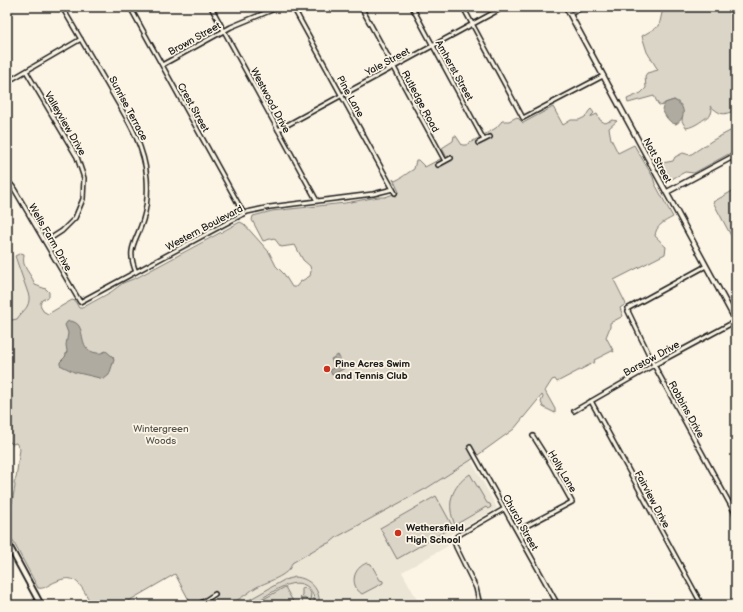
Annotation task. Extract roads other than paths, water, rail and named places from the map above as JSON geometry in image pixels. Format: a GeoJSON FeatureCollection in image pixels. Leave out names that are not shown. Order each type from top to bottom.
{"type":"FeatureCollection","features":[{"type":"Feature","properties":{"kind":"main road"},"geometry":{"type":"LineString","coordinates":[[7,542],[41,605]]}},
{"type":"Feature","properties":{"kind":"street"},"geometry":{"type":"LineString","coordinates":[[7,9],[11,7]]}},
{"type":"Feature","properties":{"kind":"street","name":"Sunrise Terrace"},"geometry":{"type":"LineString","coordinates":[[62,7],[140,144],[148,182],[143,221],[132,247],[131,254],[136,272]]}},
{"type":"Feature","properties":{"kind":"street","name":"Crest Street"},"geometry":{"type":"LineString","coordinates":[[130,7],[244,214]]}},
{"type":"Feature","properties":{"kind":"street","name":"Westwood Drive"},"geometry":{"type":"LineString","coordinates":[[211,7],[317,201]]}},
{"type":"Feature","properties":{"kind":"street","name":"Brown Street"},"geometry":{"type":"LineString","coordinates":[[162,65],[242,21],[279,7]]}},
{"type":"Feature","properties":{"kind":"street","name":"Pine Lane"},"geometry":{"type":"LineString","coordinates":[[293,7],[395,193]]}},
{"type":"Feature","properties":{"kind":"street","name":"Rutledge Road"},"geometry":{"type":"LineString","coordinates":[[361,7],[445,161]]}},
{"type":"Feature","properties":{"kind":"street","name":"Amherst Street"},"geometry":{"type":"LineString","coordinates":[[412,7],[484,140]]}},
{"type":"Feature","properties":{"kind":"street"},"geometry":{"type":"LineString","coordinates":[[463,7],[524,118],[603,76]]}},
{"type":"Feature","properties":{"kind":"street","name":"Yale Street"},"geometry":{"type":"LineString","coordinates":[[278,130],[504,7]]}},
{"type":"Feature","properties":{"kind":"street","name":"Nott Street"},"geometry":{"type":"LineString","coordinates":[[566,7],[736,321]]}},
{"type":"Feature","properties":{"kind":"street"},"geometry":{"type":"LineString","coordinates":[[570,14],[583,7]]}},
{"type":"Feature","properties":{"kind":"street"},"geometry":{"type":"LineString","coordinates":[[7,82],[80,39]]}},
{"type":"Feature","properties":{"kind":"street","name":"Valleyview Drive"},"geometry":{"type":"LineString","coordinates":[[26,71],[77,157],[84,178],[83,199],[75,218],[64,230],[45,242]]}},
{"type":"Feature","properties":{"kind":"street"},"geometry":{"type":"LineString","coordinates":[[478,143],[490,137]]}},
{"type":"Feature","properties":{"kind":"street"},"geometry":{"type":"LineString","coordinates":[[667,192],[736,155]]}},
{"type":"Feature","properties":{"kind":"street"},"geometry":{"type":"LineString","coordinates":[[438,165],[451,158]]}},
{"type":"Feature","properties":{"kind":"street","name":"Wells Farm Drive"},"geometry":{"type":"LineString","coordinates":[[7,180],[13,187],[80,302]]}},
{"type":"Feature","properties":{"kind":"street","name":"Western Boulevard"},"geometry":{"type":"LineString","coordinates":[[80,302],[244,214],[270,207],[371,195],[393,189]]}},
{"type":"Feature","properties":{"kind":"street","name":"Robbins Drive"},"geometry":{"type":"LineString","coordinates":[[706,266],[626,309],[654,365],[736,515]]}},
{"type":"Feature","properties":{"kind":"street","name":"Barstow Drive"},"geometry":{"type":"LineString","coordinates":[[574,411],[654,365],[736,321]]}},
{"type":"Feature","properties":{"kind":"street","name":"Fairview Drive"},"geometry":{"type":"LineString","coordinates":[[591,401],[702,605]]}},
{"type":"Feature","properties":{"kind":"street","name":"Holly Lane"},"geometry":{"type":"LineString","coordinates":[[517,531],[572,502],[533,436]]}},
{"type":"Feature","properties":{"kind":"street","name":"Church Street"},"geometry":{"type":"LineString","coordinates":[[470,447],[558,605]]}},
{"type":"Feature","properties":{"kind":"street"},"geometry":{"type":"LineString","coordinates":[[480,605],[476,588],[454,541],[457,536],[504,508]]}},
{"type":"Feature","properties":{"kind":"street"},"geometry":{"type":"LineString","coordinates":[[198,605],[215,594]]}},
{"type":"Feature","properties":{"kind":"place","name":"Pine Acres Swim and Tennis Club"},"geometry":{"type":"Point","coordinates":[327,369]}},
{"type":"Feature","properties":{"kind":"place","name":"Wethersfield High School"},"geometry":{"type":"Point","coordinates":[398,533]}},
{"type":"Feature","properties":{"kind":"park label","name":"Wintergreen Woods"},"geometry":{"type":"Point","coordinates":[161,434]}}]}
